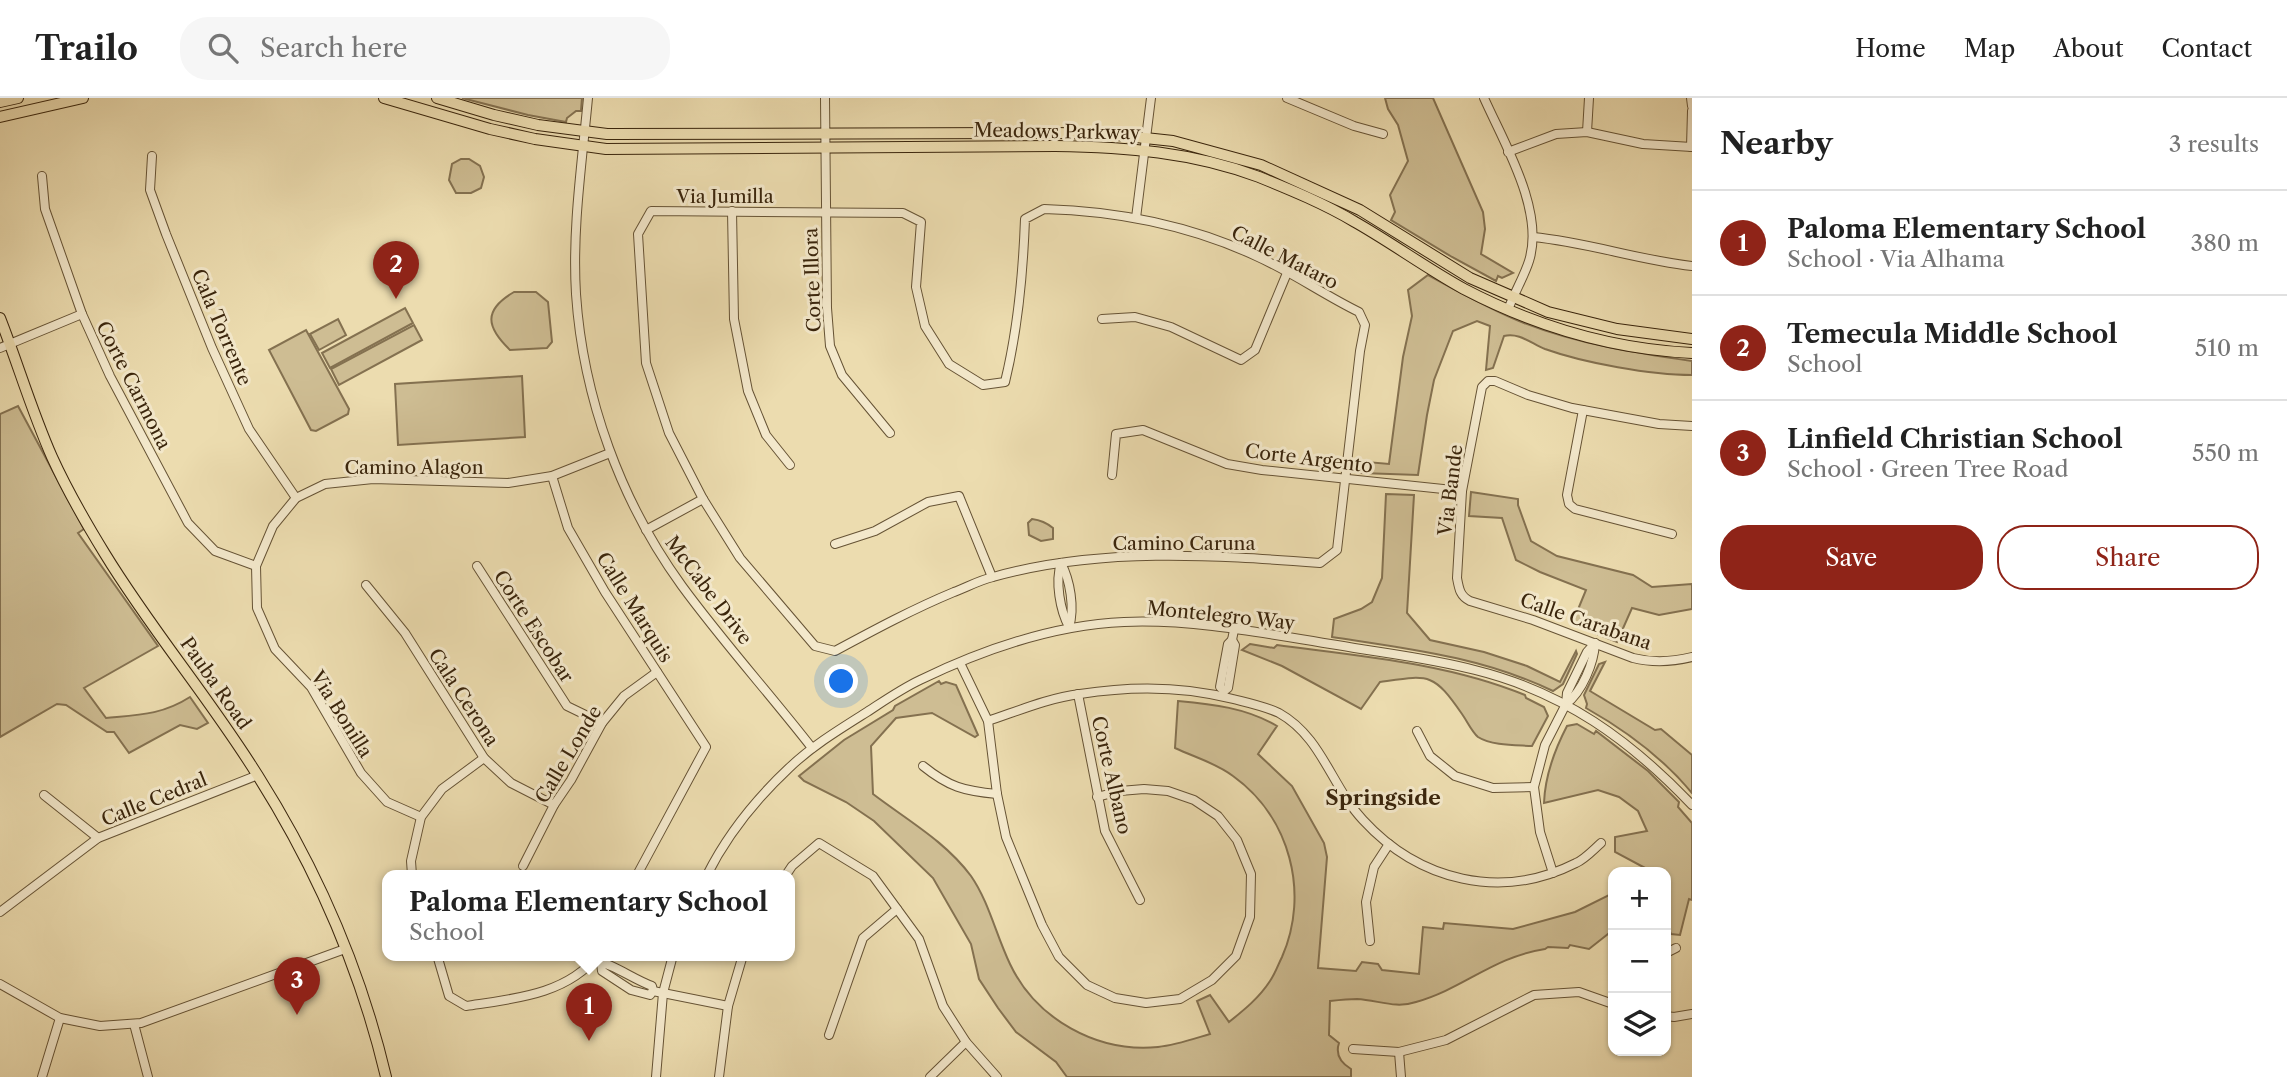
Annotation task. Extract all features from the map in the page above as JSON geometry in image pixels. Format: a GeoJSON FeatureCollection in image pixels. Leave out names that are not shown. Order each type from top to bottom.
{"type":"FeatureCollection","features":[{"type":"Feature","properties":{"kind":"main road"},"geometry":{"type":"LineString","coordinates":[[0,102],[19,98]]}},
{"type":"Feature","properties":{"kind":"main road"},"geometry":{"type":"LineString","coordinates":[[0,117],[83,98]]}},
{"type":"Feature","properties":{"kind":"main road","name":"Meadows Parkway"},"geometry":{"type":"LineString","coordinates":[[384,98],[490,129],[535,139],[606,149],[1055,146],[1144,149],[1171,153],[1257,177],[1312,201],[1354,221],[1455,283],[1543,325],[1615,344],[1692,354]]}},
{"type":"Feature","properties":{"kind":"main road","name":"Meadows Parkway"},"geometry":{"type":"LineString","coordinates":[[437,98],[538,125],[607,134],[1055,133],[1173,141],[1261,165],[1360,210],[1470,278],[1548,312],[1583,322],[1692,339]]}},
{"type":"Feature","properties":{"kind":"main road","name":"Pauba Road"},"geometry":{"type":"LineString","coordinates":[[0,318],[5,346],[52,456],[104,554],[258,775],[302,852],[345,949],[369,1015],[386,1077]]}},
{"type":"Feature","properties":{"kind":"street","name":"McCabe Drive"},"geometry":{"type":"LineString","coordinates":[[588,98],[576,228],[576,295],[587,373],[610,453],[646,530],[681,584],[812,748]]}},
{"type":"Feature","properties":{"kind":"street","name":"Corte Illora"},"geometry":{"type":"LineString","coordinates":[[825,98],[827,308],[830,346],[842,376],[890,433]]}},
{"type":"Feature","properties":{"kind":"street"},"geometry":{"type":"LineString","coordinates":[[1136,218],[1151,98]]}},
{"type":"Feature","properties":{"kind":"street"},"geometry":{"type":"LineString","coordinates":[[1287,98],[1312,102],[1354,125],[1383,134]]}},
{"type":"Feature","properties":{"kind":"street"},"geometry":{"type":"LineString","coordinates":[[1484,98],[1528,200],[1532,237],[1529,261],[1508,310]]}},
{"type":"Feature","properties":{"kind":"street"},"geometry":{"type":"LineString","coordinates":[[1587,132],[1589,98]]}},
{"type":"Feature","properties":{"kind":"street"},"geometry":{"type":"LineString","coordinates":[[1691,98],[1692,106]]}},
{"type":"Feature","properties":{"kind":"street"},"geometry":{"type":"LineString","coordinates":[[1508,152],[1556,134],[1587,132],[1643,144],[1691,147],[1692,111]]}},
{"type":"Feature","properties":{"kind":"street","name":"Cala Torrente"},"geometry":{"type":"LineString","coordinates":[[152,156],[150,190],[212,348],[249,429],[296,498]]}},
{"type":"Feature","properties":{"kind":"street","name":"Corte Carmona"},"geometry":{"type":"LineString","coordinates":[[42,176],[45,209],[82,314],[110,376],[188,523],[215,551],[256,566]]}},
{"type":"Feature","properties":{"kind":"street","name":"Calle Mataro"},"geometry":{"type":"LineString","coordinates":[[1025,219],[1044,209],[1075,210],[1179,227],[1229,244],[1359,312],[1365,325],[1346,480]]}},
{"type":"Feature","properties":{"kind":"street","name":"Via Jumilla"},"geometry":{"type":"LineString","coordinates":[[703,499],[669,433],[646,363],[638,234],[651,211],[903,214],[921,222],[916,287],[925,326],[949,364],[983,384],[1005,382],[1012,354],[1025,219]]}},
{"type":"Feature","properties":{"kind":"street"},"geometry":{"type":"LineString","coordinates":[[732,211],[734,319],[748,391],[766,435],[790,465]]}},
{"type":"Feature","properties":{"kind":"street"},"geometry":{"type":"LineString","coordinates":[[1532,237],[1563,240],[1649,260],[1692,266]]}},
{"type":"Feature","properties":{"kind":"street"},"geometry":{"type":"LineString","coordinates":[[1102,318],[1135,317],[1171,327],[1241,360],[1255,350],[1287,273]]}},
{"type":"Feature","properties":{"kind":"street"},"geometry":{"type":"LineString","coordinates":[[5,346],[82,314]]}},
{"type":"Feature","properties":{"kind":"street","name":"Via Bande"},"geometry":{"type":"LineString","coordinates":[[1470,601],[1459,591],[1458,578],[1462,491],[1482,387],[1488,381],[1495,381],[1528,395],[1583,410]]}},
{"type":"Feature","properties":{"kind":"street"},"geometry":{"type":"LineString","coordinates":[[1672,534],[1575,509],[1569,505],[1567,495],[1583,410],[1659,424],[1692,426]]}},
{"type":"Feature","properties":{"kind":"street","name":"Corte Argento"},"geometry":{"type":"LineString","coordinates":[[1112,475],[1116,434],[1143,430],[1227,464],[1346,480],[1462,491]]}},
{"type":"Feature","properties":{"kind":"street","name":"Camino Alagon"},"geometry":{"type":"LineString","coordinates":[[256,566],[273,526],[296,498],[325,484],[373,479],[508,483],[552,476],[610,453]]}},
{"type":"Feature","properties":{"kind":"street","name":"Calle Marquis"},"geometry":{"type":"LineString","coordinates":[[552,476],[568,528],[605,592],[706,747],[640,870]]}},
{"type":"Feature","properties":{"kind":"street","name":"Camino Caruna"},"geometry":{"type":"LineString","coordinates":[[703,499],[740,558],[815,646],[835,651],[910,611],[992,577],[1061,563],[1133,555],[1253,558],[1320,563],[1337,550],[1346,480]]}},
{"type":"Feature","properties":{"kind":"street"},"geometry":{"type":"LineString","coordinates":[[835,544],[875,531],[928,502],[959,496],[992,577]]}},
{"type":"Feature","properties":{"kind":"street"},"geometry":{"type":"LineString","coordinates":[[646,530],[703,499]]}},
{"type":"Feature","properties":{"kind":"street"},"geometry":{"type":"LineString","coordinates":[[1061,563],[1066,573],[1073,616],[1069,627]]}},
{"type":"Feature","properties":{"kind":"street","name":"Via Bonilla"},"geometry":{"type":"LineString","coordinates":[[256,566],[257,608],[275,649],[311,687],[361,773],[387,802],[421,817]]}},
{"type":"Feature","properties":{"kind":"street","name":"Corte Escobar"},"geometry":{"type":"LineString","coordinates":[[477,566],[567,706],[602,723]]}},
{"type":"Feature","properties":{"kind":"street","name":"Cala Cerona"},"geometry":{"type":"LineString","coordinates":[[366,585],[405,633],[484,758],[511,783],[554,805]]}},
{"type":"Feature","properties":{"kind":"street","name":"Calle Carabana"},"geometry":{"type":"LineString","coordinates":[[1470,601],[1533,620],[1645,661],[1667,662],[1692,657]]}},
{"type":"Feature","properties":{"kind":"street","name":"Montelegro Way"},"geometry":{"type":"LineString","coordinates":[[710,870],[746,816],[788,769],[812,748],[918,681],[1011,642],[1069,627],[1125,622],[1174,623],[1234,630],[1437,662],[1516,682],[1566,704],[1602,726],[1643,756],[1692,805]]}},
{"type":"Feature","properties":{"kind":"street"},"geometry":{"type":"LineString","coordinates":[[1223,694],[1220,687],[1228,644],[1232,640],[1234,630]]}},
{"type":"Feature","properties":{"kind":"street"},"geometry":{"type":"LineString","coordinates":[[1553,873],[1540,832],[1534,787],[1545,745],[1566,704],[1574,698],[1595,656],[1595,643]]}},
{"type":"Feature","properties":{"kind":"street"},"geometry":{"type":"LineString","coordinates":[[960,663],[988,721],[997,793],[1006,837],[1042,925],[1059,957],[1087,985],[1115,998],[1146,1003],[1180,999],[1212,980],[1236,956],[1250,918],[1251,874],[1237,840],[1218,816],[1194,800],[1168,791],[1144,789],[1097,797]]}},
{"type":"Feature","properties":{"kind":"street","name":"Calle Londe"},"geometry":{"type":"LineString","coordinates":[[523,866],[554,805],[602,723],[624,696],[657,672]]}},
{"type":"Feature","properties":{"kind":"street"},"geometry":{"type":"LineString","coordinates":[[988,721],[1029,706],[1078,694],[1146,688],[1223,694],[1279,713],[1302,729],[1362,820],[1413,862],[1453,878],[1510,883],[1553,873],[1578,862],[1601,843]]}},
{"type":"Feature","properties":{"kind":"street","name":"Corte Albano"},"geometry":{"type":"LineString","coordinates":[[1078,694],[1105,831],[1140,900]]}},
{"type":"Feature","properties":{"kind":"street"},"geometry":{"type":"LineString","coordinates":[[1417,731],[1430,756],[1455,776],[1493,788],[1534,787]]}},
{"type":"Feature","properties":{"kind":"street"},"geometry":{"type":"LineString","coordinates":[[412,870],[411,861],[421,817],[442,789],[484,758]]}},
{"type":"Feature","properties":{"kind":"street"},"geometry":{"type":"LineString","coordinates":[[923,766],[942,781],[965,791],[997,793]]}},
{"type":"Feature","properties":{"kind":"street","name":"Calle Cedral"},"geometry":{"type":"LineString","coordinates":[[0,912],[98,838],[258,775]]}},
{"type":"Feature","properties":{"kind":"street"},"geometry":{"type":"LineString","coordinates":[[44,795],[98,838]]}},
{"type":"Feature","properties":{"kind":"street"},"geometry":{"type":"LineString","coordinates":[[789,870],[819,843],[873,876],[919,939],[943,1006],[966,1042],[997,1077]]}},
{"type":"Feature","properties":{"kind":"street"},"geometry":{"type":"LineString","coordinates":[[1370,941],[1366,902],[1374,867],[1389,844]]}},
{"type":"Feature","properties":{"kind":"street"},"geometry":{"type":"LineString","coordinates":[[829,1035],[863,938],[897,909]]}},
{"type":"Feature","properties":{"kind":"street"},"geometry":{"type":"LineString","coordinates":[[1671,950],[1676,948]]}},
{"type":"Feature","properties":{"kind":"street"},"geometry":{"type":"LineString","coordinates":[[0,984],[60,1018],[100,1027],[134,1024],[345,949]]}},
{"type":"Feature","properties":{"kind":"street"},"geometry":{"type":"LineString","coordinates":[[439,961],[449,996],[466,1006],[518,998],[566,984],[595,961]]}},
{"type":"Feature","properties":{"kind":"street"},"geometry":{"type":"LineString","coordinates":[[602,961],[635,980],[652,986],[653,991],[728,1006]]}},
{"type":"Feature","properties":{"kind":"street"},"geometry":{"type":"LineString","coordinates":[[656,1077],[663,993],[671,961]]}},
{"type":"Feature","properties":{"kind":"street"},"geometry":{"type":"LineString","coordinates":[[719,1077],[728,1006],[741,961]]}},
{"type":"Feature","properties":{"kind":"street"},"geometry":{"type":"LineString","coordinates":[[1353,1049],[1399,1052],[1446,1040],[1534,995],[1579,992],[1608,1002]]}},
{"type":"Feature","properties":{"kind":"street"},"geometry":{"type":"LineString","coordinates":[[1671,1017],[1692,1014]]}},
{"type":"Feature","properties":{"kind":"street"},"geometry":{"type":"LineString","coordinates":[[41,1077],[60,1018]]}},
{"type":"Feature","properties":{"kind":"street"},"geometry":{"type":"LineString","coordinates":[[134,1024],[148,1077]]}},
{"type":"Feature","properties":{"kind":"street"},"geometry":{"type":"LineString","coordinates":[[930,1077],[966,1042]]}},
{"type":"Feature","properties":{"kind":"street"},"geometry":{"type":"LineString","coordinates":[[1399,1052],[1401,1077]]}},
{"type":"Feature","properties":{"kind":"shaded area"},"geometry":{"type":"Polygon","coordinates":[[[462,98],[582,98],[581,111],[576,111],[566,122],[462,98]]]}},
{"type":"Feature","properties":{"kind":"shaded area"},"geometry":{"type":"Polygon","coordinates":[[[1385,98],[1433,98],[1483,212],[1485,229],[1481,254],[1513,273],[1502,278],[1498,276],[1496,281],[1391,220],[1395,212],[1390,195],[1408,161],[1398,125],[1385,98]]]}},
{"type":"Feature","properties":{"kind":"shaded area"},"geometry":{"type":"Polygon","coordinates":[[[461,159],[469,159],[480,166],[484,177],[481,188],[471,193],[456,193],[449,180],[452,164],[461,159]]]}},
{"type":"Feature","properties":{"kind":"shaded area"},"geometry":{"type":"Polygon","coordinates":[[[1428,275],[1499,312],[1565,337],[1692,361],[1692,375],[1657,373],[1598,363],[1545,349],[1510,335],[1504,336],[1493,368],[1486,370],[1490,326],[1477,321],[1453,331],[1434,380],[1418,475],[1361,473],[1356,461],[1389,464],[1403,357],[1412,316],[1408,290],[1428,275]]]}},
{"type":"Feature","properties":{"kind":"shaded area"},"geometry":{"type":"Polygon","coordinates":[[[514,292],[536,292],[548,302],[552,342],[547,348],[510,350],[496,334],[491,319],[493,312],[497,305],[514,292]]]}},
{"type":"Feature","properties":{"kind":"shaded area"},"geometry":{"type":"Polygon","coordinates":[[[405,308],[413,323],[330,368],[322,353],[405,308]]]}},
{"type":"Feature","properties":{"kind":"shaded area"},"geometry":{"type":"Polygon","coordinates":[[[338,319],[346,335],[319,350],[310,334],[338,319]]]}},
{"type":"Feature","properties":{"kind":"shaded area"},"geometry":{"type":"Polygon","coordinates":[[[414,325],[422,340],[339,385],[331,369],[414,325]]]}},
{"type":"Feature","properties":{"kind":"shaded area"},"geometry":{"type":"Polygon","coordinates":[[[306,330],[349,409],[348,414],[316,431],[311,430],[269,350],[306,330]]]}},
{"type":"Feature","properties":{"kind":"shaded area"},"geometry":{"type":"Polygon","coordinates":[[[522,376],[525,437],[398,445],[395,384],[522,376]]]}},
{"type":"Feature","properties":{"kind":"shaded area"},"geometry":{"type":"Polygon","coordinates":[[[18,406],[84,529],[78,533],[158,646],[84,688],[106,718],[160,711],[190,697],[208,723],[197,729],[180,725],[129,753],[114,732],[107,732],[66,705],[57,704],[0,737],[0,414],[18,406]]]}},
{"type":"Feature","properties":{"kind":"shaded area"},"geometry":{"type":"Polygon","coordinates":[[[1471,492],[1518,499],[1531,541],[1557,556],[1633,575],[1652,587],[1692,584],[1692,609],[1659,615],[1632,608],[1617,642],[1572,624],[1586,590],[1516,560],[1502,518],[1469,516],[1471,492]]]}},
{"type":"Feature","properties":{"kind":"shaded area"},"geometry":{"type":"Polygon","coordinates":[[[1386,494],[1414,495],[1407,613],[1430,640],[1484,652],[1527,666],[1560,682],[1576,651],[1563,684],[1553,691],[1526,679],[1472,662],[1417,650],[1332,637],[1334,619],[1372,602],[1382,578],[1386,494]]]}},
{"type":"Feature","properties":{"kind":"shaded area"},"geometry":{"type":"Polygon","coordinates":[[[1032,519],[1053,528],[1053,539],[1041,541],[1029,535],[1028,523],[1032,519]]]}},
{"type":"Feature","properties":{"kind":"shaded area"},"geometry":{"type":"Polygon","coordinates":[[[1250,644],[1371,657],[1465,675],[1525,695],[1544,707],[1548,716],[1532,746],[1490,742],[1476,735],[1444,690],[1428,680],[1409,678],[1380,682],[1361,709],[1282,666],[1242,650],[1250,644]]]}},
{"type":"Feature","properties":{"kind":"shaded area"},"geometry":{"type":"Polygon","coordinates":[[[1605,662],[1590,691],[1655,730],[1661,729],[1692,755],[1692,793],[1669,768],[1643,746],[1586,708],[1584,695],[1599,664],[1605,662]]]}},
{"type":"Feature","properties":{"kind":"shaded area"},"geometry":{"type":"Polygon","coordinates":[[[939,681],[941,684],[946,682],[956,685],[978,735],[975,737],[932,713],[896,718],[871,746],[873,794],[938,842],[961,863],[983,897],[1005,953],[1021,984],[1052,1016],[1091,1038],[1135,1047],[1158,1047],[1210,1034],[1197,1001],[1210,995],[1229,1022],[1256,998],[1270,981],[1290,933],[1294,882],[1281,834],[1253,793],[1233,776],[1175,748],[1178,701],[1241,711],[1277,726],[1258,754],[1292,786],[1324,843],[1327,857],[1318,968],[1356,971],[1362,962],[1378,964],[1382,970],[1419,974],[1423,927],[1443,929],[1444,923],[1513,929],[1575,912],[1608,896],[1608,934],[1589,949],[1570,945],[1568,948],[1548,947],[1526,953],[1433,996],[1408,1004],[1386,1004],[1357,999],[1330,1001],[1329,1035],[1339,1043],[1338,1055],[1351,1069],[1351,1077],[1067,1077],[1056,1062],[1016,1032],[998,1008],[979,979],[971,944],[933,878],[874,821],[799,776],[844,740],[893,710],[895,706],[939,681]]]}},
{"type":"Feature","properties":{"kind":"shaded area"},"geometry":{"type":"Polygon","coordinates":[[[1577,724],[1594,734],[1596,731],[1648,771],[1679,802],[1678,807],[1692,823],[1692,900],[1689,899],[1680,935],[1671,934],[1671,867],[1643,867],[1615,852],[1615,837],[1647,831],[1638,811],[1619,797],[1598,790],[1544,803],[1548,773],[1567,726],[1577,724]]]}},
{"type":"Feature","properties":{"kind":"place","name":"Temecula Middle School"},"geometry":{"type":"Point","coordinates":[396,299]}},
{"type":"Feature","properties":{"kind":"place","name":"Linfield Christian School"},"geometry":{"type":"Point","coordinates":[297,1015]}},
{"type":"Feature","properties":{"kind":"place","name":"Paloma Elementary School"},"geometry":{"type":"Point","coordinates":[589,1041]}},
{"type":"Feature","properties":{"kind":"district","name":"Springside"},"geometry":{"type":"Point","coordinates":[1383,798]}}]}
